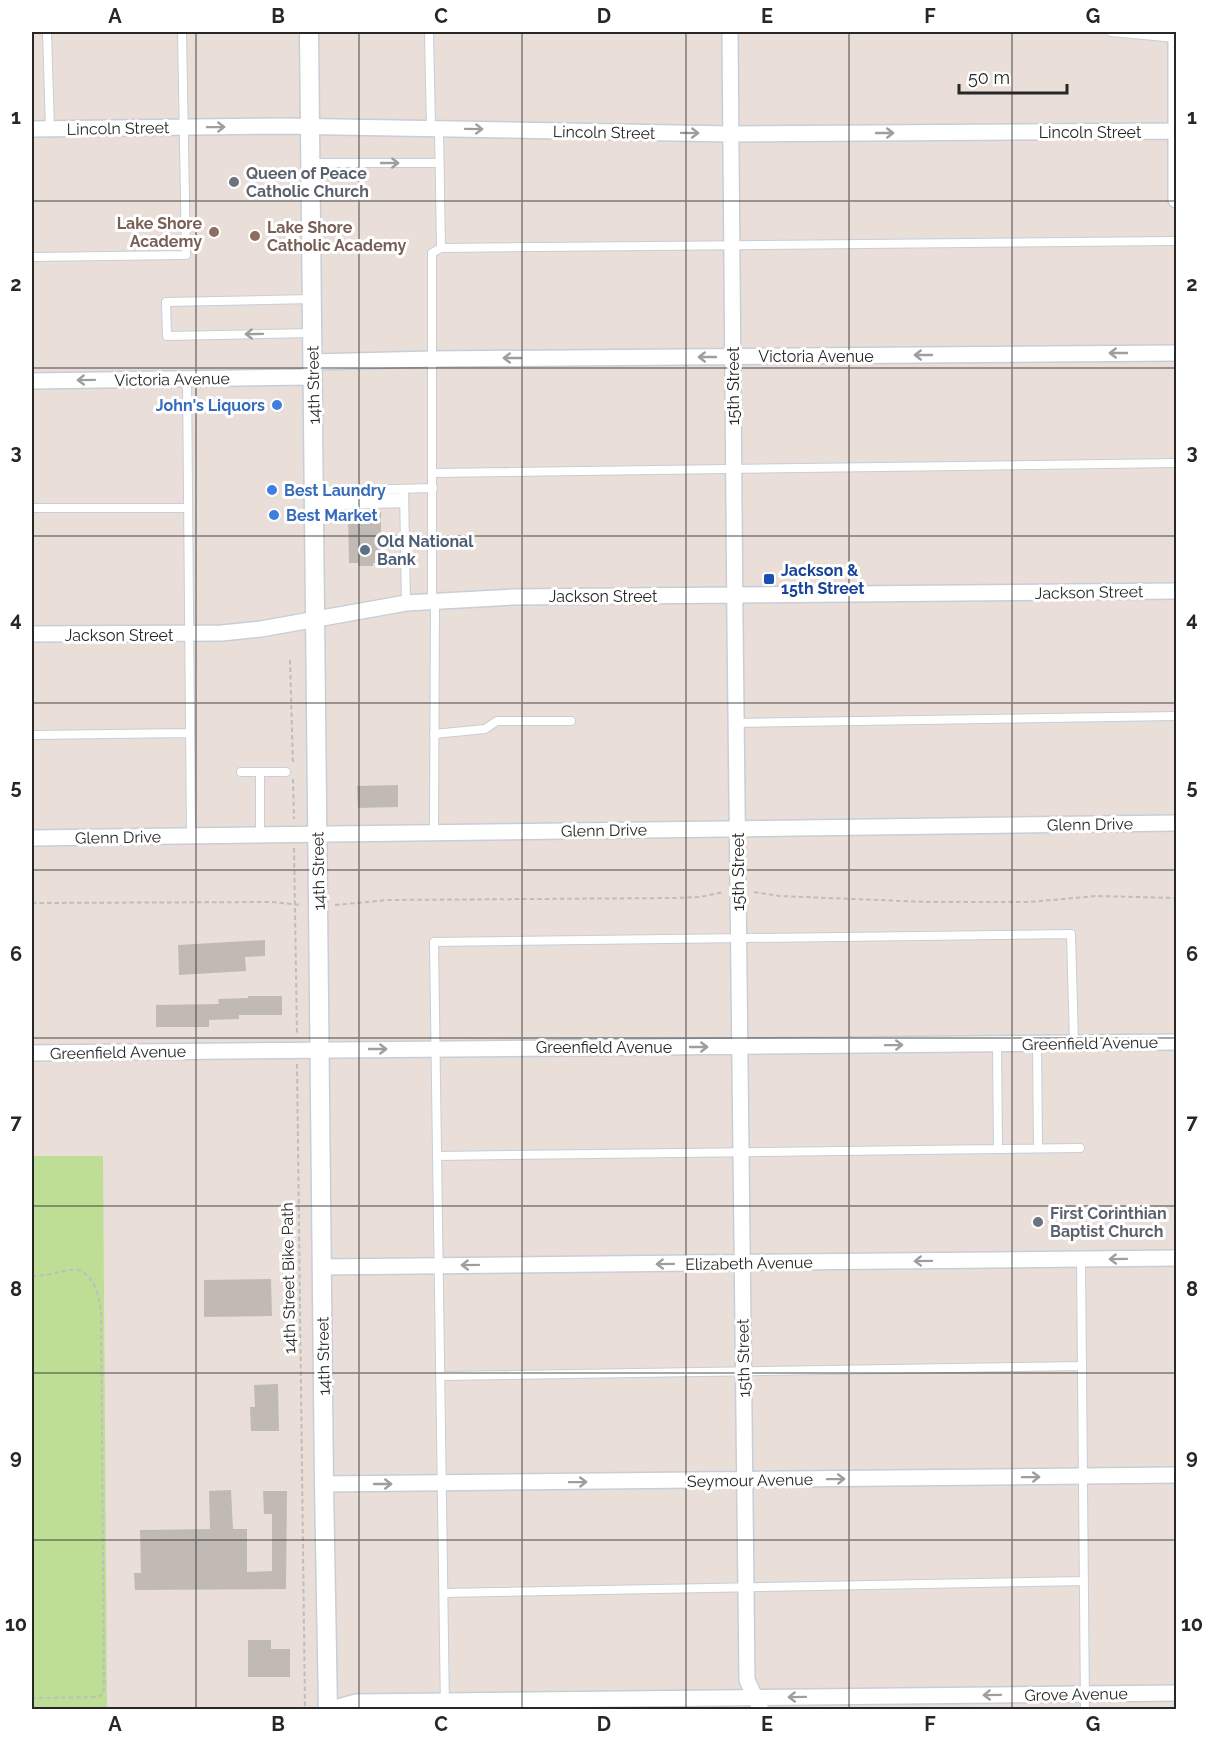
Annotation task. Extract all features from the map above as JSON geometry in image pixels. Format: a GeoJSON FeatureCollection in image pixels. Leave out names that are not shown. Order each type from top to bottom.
{"type":"FeatureCollection","features":[{"type":"Feature","properties":{"kind":"street","name":"14th Street"},"geometry":{"type":"LineString","coordinates":[[309,32],[328,1710]]}},
{"type":"Feature","properties":{"kind":"street","name":"15th Street"},"geometry":{"type":"LineString","coordinates":[[730,32],[734,595],[747,1680],[759,1704]]}},
{"type":"Feature","properties":{"kind":"street"},"geometry":{"type":"LineString","coordinates":[[1176,36],[1176,200]]}},
{"type":"Feature","properties":{"kind":"street","name":"Lincoln Street"},"geometry":{"type":"LineString","coordinates":[[32,129],[310,126],[731,134],[1176,131]]}},
{"type":"Feature","properties":{"kind":"street","name":"Victoria Avenue"},"geometry":{"type":"LineString","coordinates":[[32,381],[187,379],[432,359],[1176,353]]}},
{"type":"Feature","properties":{"kind":"street","name":"Jackson Street"},"geometry":{"type":"LineString","coordinates":[[32,634],[188,635],[255,630],[406,603],[513,597],[1176,591]]}},
{"type":"Feature","properties":{"kind":"street","name":"Glenn Drive"},"geometry":{"type":"LineString","coordinates":[[32,838],[1176,823]]}},
{"type":"Feature","properties":{"kind":"street","name":"Greenfield Avenue"},"geometry":{"type":"LineString","coordinates":[[32,1053],[1176,1041]]}},
{"type":"Feature","properties":{"kind":"street","name":"Elizabeth Avenue"},"geometry":{"type":"LineString","coordinates":[[322,1267],[1176,1258]]}},
{"type":"Feature","properties":{"kind":"street","name":"Seymour Avenue"},"geometry":{"type":"LineString","coordinates":[[324,1484],[1176,1475]]}},
{"type":"Feature","properties":{"kind":"street","name":"Grove Avenue"},"geometry":{"type":"LineString","coordinates":[[328,1710],[356,1702],[445,1705],[1085,1702],[1176,1693]]}},
{"type":"Feature","properties":{"kind":"lane"},"geometry":{"type":"LineString","coordinates":[[47,32],[50,129]]}},
{"type":"Feature","properties":{"kind":"lane"},"geometry":{"type":"LineString","coordinates":[[32,257],[186,255],[182,32]]}},
{"type":"Feature","properties":{"kind":"lane"},"geometry":{"type":"LineString","coordinates":[[429,32],[439,163],[441,248]]}},
{"type":"Feature","properties":{"kind":"lane"},"geometry":{"type":"LineString","coordinates":[[1111,32],[1176,36]]}},
{"type":"Feature","properties":{"kind":"lane"},"geometry":{"type":"LineString","coordinates":[[310,162],[439,163]]}},
{"type":"Feature","properties":{"kind":"lane"},"geometry":{"type":"LineString","coordinates":[[434,832],[432,253],[441,248],[1176,241]]}},
{"type":"Feature","properties":{"kind":"lane"},"geometry":{"type":"LineString","coordinates":[[312,299],[166,302],[167,336],[312,333]]}},
{"type":"Feature","properties":{"kind":"lane"},"geometry":{"type":"LineString","coordinates":[[187,379],[191,836]]}},
{"type":"Feature","properties":{"kind":"lane"},"geometry":{"type":"LineString","coordinates":[[434,473],[1176,463]]}},
{"type":"Feature","properties":{"kind":"lane"},"geometry":{"type":"LineString","coordinates":[[314,498],[404,496],[433,488]]}},
{"type":"Feature","properties":{"kind":"lane"},"geometry":{"type":"LineString","coordinates":[[314,498],[404,496]]}},
{"type":"Feature","properties":{"kind":"lane"},"geometry":{"type":"LineString","coordinates":[[404,496],[406,603]]}},
{"type":"Feature","properties":{"kind":"lane"},"geometry":{"type":"LineString","coordinates":[[32,508],[188,508]]}},
{"type":"Feature","properties":{"kind":"lane"},"geometry":{"type":"LineString","coordinates":[[736,723],[1176,716]]}},
{"type":"Feature","properties":{"kind":"lane"},"geometry":{"type":"LineString","coordinates":[[434,734],[485,729],[497,721],[571,721]]}},
{"type":"Feature","properties":{"kind":"lane"},"geometry":{"type":"LineString","coordinates":[[32,735],[189,733]]}},
{"type":"Feature","properties":{"kind":"lane"},"geometry":{"type":"LineString","coordinates":[[241,771],[290,769]]}},
{"type":"Feature","properties":{"kind":"lane"},"geometry":{"type":"LineString","coordinates":[[260,772],[260,835]]}},
{"type":"Feature","properties":{"kind":"lane"},"geometry":{"type":"LineString","coordinates":[[445,1705],[434,942],[1071,934],[1074,1043]]}},
{"type":"Feature","properties":{"kind":"lane"},"geometry":{"type":"LineString","coordinates":[[1037,1043],[1038,1148]]}},
{"type":"Feature","properties":{"kind":"lane"},"geometry":{"type":"LineString","coordinates":[[997,1044],[998,1149]]}},
{"type":"Feature","properties":{"kind":"lane"},"geometry":{"type":"LineString","coordinates":[[438,1156],[1080,1148]]}},
{"type":"Feature","properties":{"kind":"lane"},"geometry":{"type":"LineString","coordinates":[[1081,1259],[1085,1702]]}},
{"type":"Feature","properties":{"kind":"lane"},"geometry":{"type":"LineString","coordinates":[[441,1376],[1082,1366]]}},
{"type":"Feature","properties":{"kind":"lane"},"geometry":{"type":"LineString","coordinates":[[444,1593],[1084,1581]]}},
{"type":"Feature","properties":{"kind":"path"},"geometry":{"type":"LineString","coordinates":[[290,660],[290,769]]}},
{"type":"Feature","properties":{"kind":"path"},"geometry":{"type":"LineString","coordinates":[[293,779],[294,824]]}},
{"type":"Feature","properties":{"kind":"path","name":"14th Street Bike Path"},"geometry":{"type":"LineString","coordinates":[[294,846],[305,1710]]}},
{"type":"Feature","properties":{"kind":"path"},"geometry":{"type":"LineString","coordinates":[[333,904],[388,900],[676,898],[700,897],[725,892]]}},
{"type":"Feature","properties":{"kind":"path"},"geometry":{"type":"LineString","coordinates":[[754,892],[779,896],[928,902],[1029,902],[1096,896],[1176,898]]}},
{"type":"Feature","properties":{"kind":"path"},"geometry":{"type":"LineString","coordinates":[[32,903],[156,901],[272,902],[301,905]]}},
{"type":"Feature","properties":{"kind":"path"},"geometry":{"type":"LineString","coordinates":[[32,1276],[46,1276],[72,1269],[82,1272],[93,1282],[99,1296],[104,1689],[103,1694],[98,1697],[32,1698]]}},
{"type":"Feature","properties":{"kind":"green space"},"geometry":{"type":"Polygon","coordinates":[[[32,1156],[103,1156],[107,1709],[32,1709],[32,1156]]]}},
{"type":"Feature","properties":{"kind":"building","name":"Old National Bank"},"geometry":{"type":"Polygon","coordinates":[[[372,510],[372,512],[381,512],[381,563],[373,563],[373,566],[358,566],[358,563],[349,563],[348,513],[372,510]]]}},
{"type":"Feature","properties":{"kind":"building"},"geometry":{"type":"Polygon","coordinates":[[[398,785],[398,807],[358,808],[357,786],[398,785]]]}},
{"type":"Feature","properties":{"kind":"building"},"geometry":{"type":"Polygon","coordinates":[[[265,940],[265,956],[245,957],[246,971],[179,975],[178,945],[265,940]]]}},
{"type":"Feature","properties":{"kind":"building"},"geometry":{"type":"Polygon","coordinates":[[[248,996],[282,996],[282,1015],[239,1015],[239,1019],[209,1020],[209,1027],[156,1027],[156,1005],[219,1004],[218,999],[248,998],[248,996]]]}},
{"type":"Feature","properties":{"kind":"building"},"geometry":{"type":"Polygon","coordinates":[[[271,1279],[272,1316],[204,1317],[204,1280],[271,1279]]]}},
{"type":"Feature","properties":{"kind":"building"},"geometry":{"type":"Polygon","coordinates":[[[278,1384],[279,1431],[251,1431],[250,1407],[255,1407],[254,1385],[278,1384]]]}},
{"type":"Feature","properties":{"kind":"building"},"geometry":{"type":"Polygon","coordinates":[[[231,1490],[233,1529],[247,1529],[247,1572],[272,1571],[272,1514],[264,1514],[263,1491],[287,1491],[286,1589],[135,1590],[134,1573],[141,1573],[140,1530],[210,1529],[209,1491],[231,1490]]]}},
{"type":"Feature","properties":{"kind":"building"},"geometry":{"type":"Polygon","coordinates":[[[248,1640],[271,1640],[271,1649],[290,1649],[290,1677],[248,1677],[248,1640]]]}},
{"type":"Feature","properties":{"kind":"place","name":"Queen of Peace Catholic Church"},"geometry":{"type":"Point","coordinates":[234,182]}},
{"type":"Feature","properties":{"kind":"place","name":"Lake Shore Academy"},"geometry":{"type":"Point","coordinates":[214,232]}},
{"type":"Feature","properties":{"kind":"place","name":"Lake Shore Catholic Academy"},"geometry":{"type":"Point","coordinates":[255,236]}},
{"type":"Feature","properties":{"kind":"place","name":"John's Liquors"},"geometry":{"type":"Point","coordinates":[277,405]}},
{"type":"Feature","properties":{"kind":"place","name":"Best Laundry"},"geometry":{"type":"Point","coordinates":[272,490]}},
{"type":"Feature","properties":{"kind":"place","name":"Best Market"},"geometry":{"type":"Point","coordinates":[274,515]}},
{"type":"Feature","properties":{"kind":"place","name":"Old National Bank"},"geometry":{"type":"Point","coordinates":[365,550]}},
{"type":"Feature","properties":{"kind":"place","name":"Jackson & 15th Street"},"geometry":{"type":"Point","coordinates":[769,579]}},
{"type":"Feature","properties":{"kind":"place","name":"First Corinthian Baptist Church"},"geometry":{"type":"Point","coordinates":[1038,1222]}}]}
